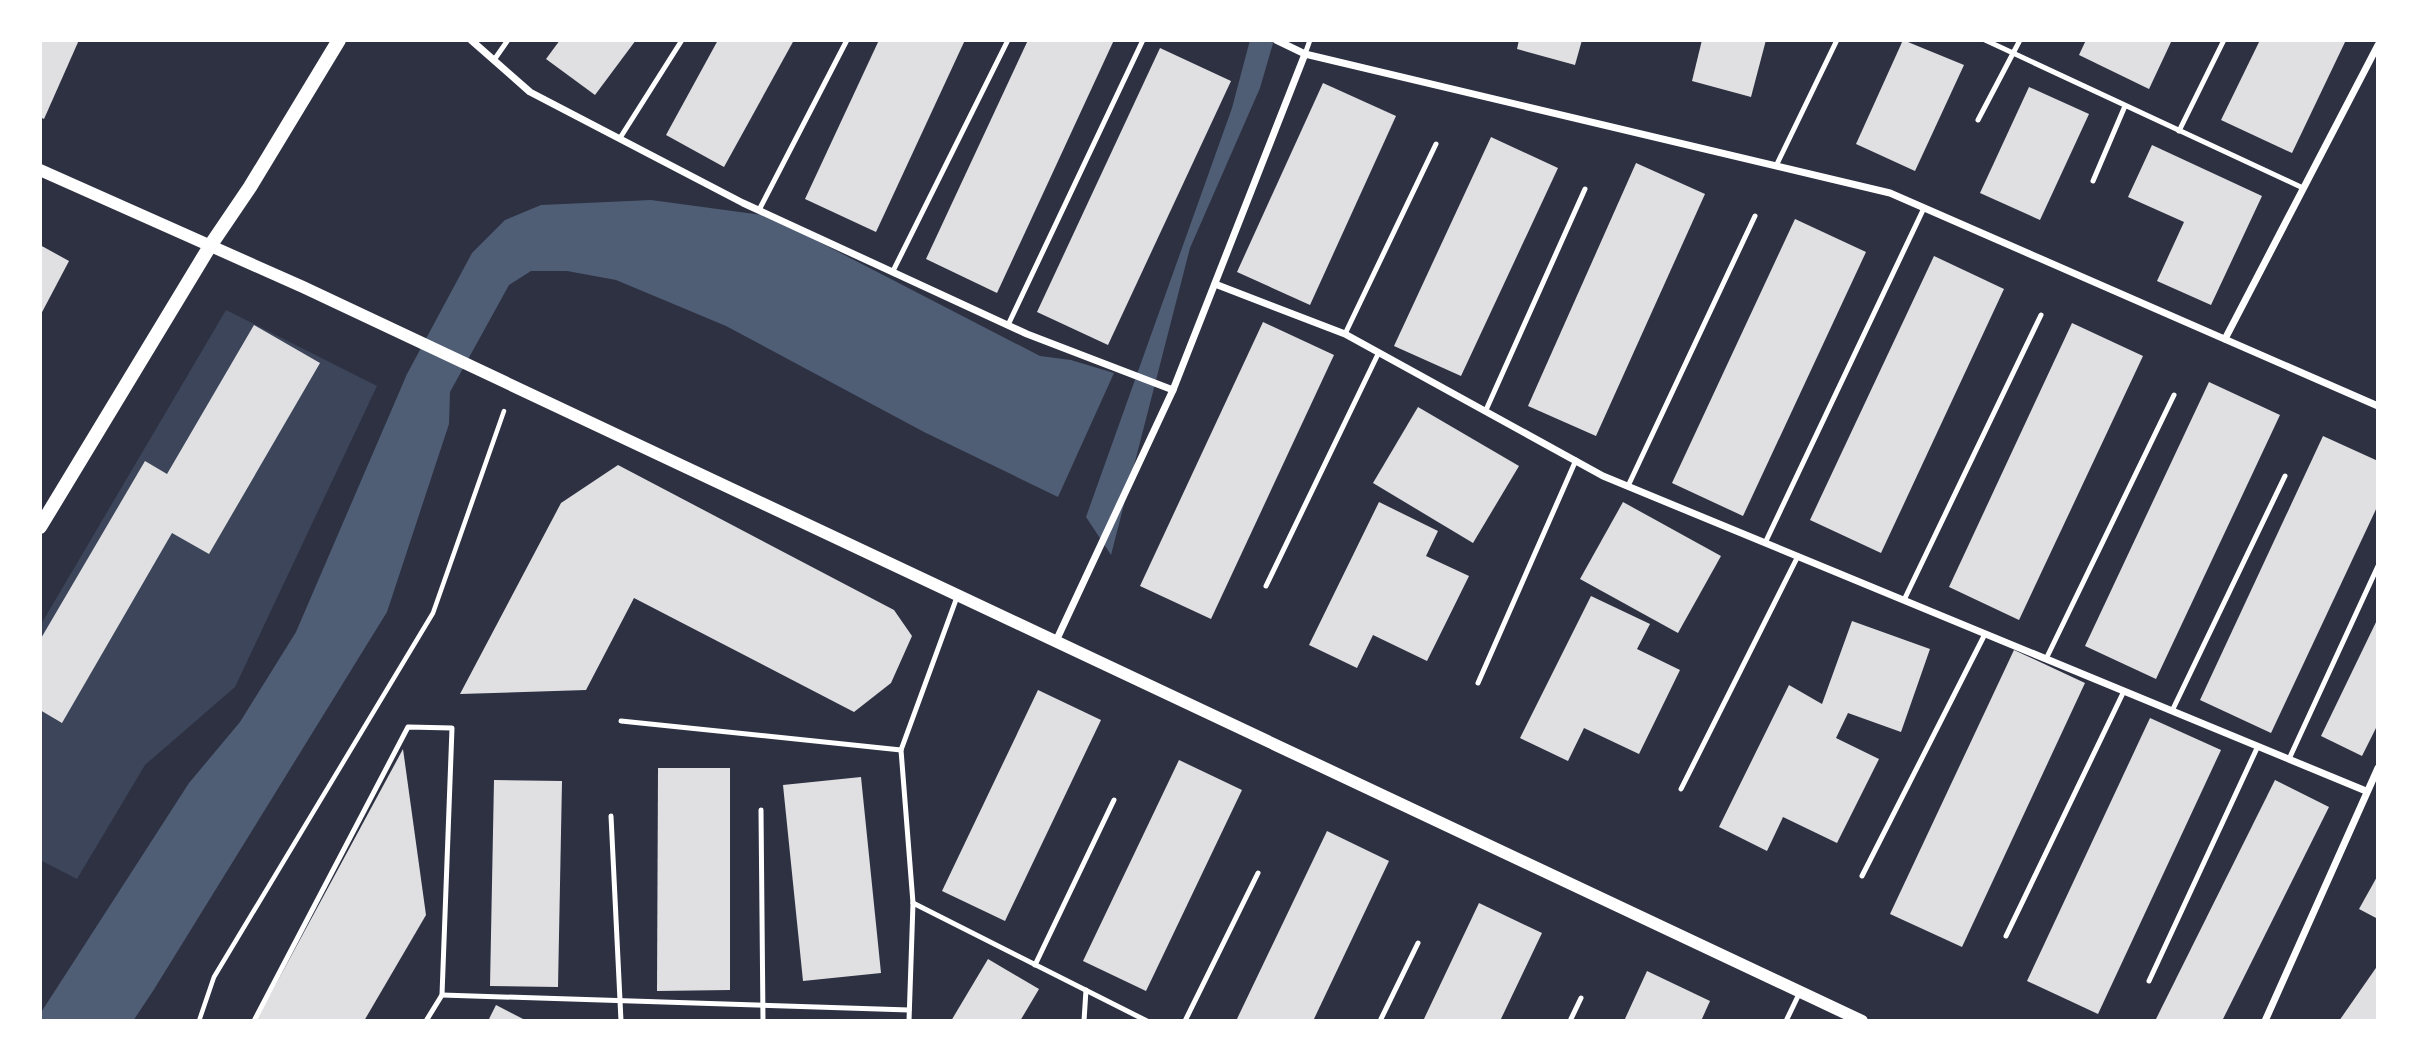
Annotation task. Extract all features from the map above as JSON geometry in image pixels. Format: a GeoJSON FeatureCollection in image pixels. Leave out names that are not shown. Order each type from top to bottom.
{"type":"FeatureCollection","features":[{"type":"Feature","properties":{"kind":"main road"},"geometry":{"type":"LineString","coordinates":[[40,527],[210,246],[250,187],[339,40]]}},
{"type":"Feature","properties":{"kind":"street"},"geometry":{"type":"LineString","coordinates":[[471,40],[530,92],[759,210],[1008,325],[1173,390]]}},
{"type":"Feature","properties":{"kind":"street"},"geometry":{"type":"LineString","coordinates":[[1276,40],[1305,54],[1890,193],[2378,405]]}},
{"type":"Feature","properties":{"kind":"street"},"geometry":{"type":"LineString","coordinates":[[2225,339],[2378,45]]}},
{"type":"Feature","properties":{"kind":"street"},"geometry":{"type":"LineString","coordinates":[[1056,641],[1173,390],[1305,54]]}},
{"type":"Feature","properties":{"kind":"street"},"geometry":{"type":"LineString","coordinates":[[40,170],[513,386],[1861,1021]]}},
{"type":"Feature","properties":{"kind":"street"},"geometry":{"type":"LineString","coordinates":[[1215,284],[1345,334],[1628,486],[2366,791]]}},
{"type":"Feature","properties":{"kind":"street"},"geometry":{"type":"LineString","coordinates":[[2265,1021],[2378,768]]}},
{"type":"Feature","properties":{"kind":"lane"},"geometry":{"type":"LineString","coordinates":[[494,60],[508,40]]}},
{"type":"Feature","properties":{"kind":"lane"},"geometry":{"type":"LineString","coordinates":[[620,138],[682,40]]}},
{"type":"Feature","properties":{"kind":"lane"},"geometry":{"type":"LineString","coordinates":[[759,210],[846,40]]}},
{"type":"Feature","properties":{"kind":"lane"},"geometry":{"type":"LineString","coordinates":[[892,271],[1008,40]]}},
{"type":"Feature","properties":{"kind":"lane"},"geometry":{"type":"LineString","coordinates":[[1008,325],[1143,40]]}},
{"type":"Feature","properties":{"kind":"lane"},"geometry":{"type":"LineString","coordinates":[[1305,54],[1310,40]]}},
{"type":"Feature","properties":{"kind":"lane"},"geometry":{"type":"LineString","coordinates":[[1776,166],[1837,40]]}},
{"type":"Feature","properties":{"kind":"lane"},"geometry":{"type":"LineString","coordinates":[[1985,40],[2303,188]]}},
{"type":"Feature","properties":{"kind":"lane"},"geometry":{"type":"LineString","coordinates":[[1978,120],[2020,40]]}},
{"type":"Feature","properties":{"kind":"lane"},"geometry":{"type":"LineString","coordinates":[[2179,131],[2224,40]]}},
{"type":"Feature","properties":{"kind":"lane"},"geometry":{"type":"LineString","coordinates":[[2093,181],[2125,106]]}},
{"type":"Feature","properties":{"kind":"lane"},"geometry":{"type":"LineString","coordinates":[[1345,334],[1436,145]]}},
{"type":"Feature","properties":{"kind":"lane"},"geometry":{"type":"LineString","coordinates":[[1486,410],[1585,189]]}},
{"type":"Feature","properties":{"kind":"lane"},"geometry":{"type":"LineString","coordinates":[[1765,543],[1924,208]]}},
{"type":"Feature","properties":{"kind":"lane"},"geometry":{"type":"LineString","coordinates":[[1628,486],[1755,216]]}},
{"type":"Feature","properties":{"kind":"lane"},"geometry":{"type":"LineString","coordinates":[[1904,600],[2041,315]]}},
{"type":"Feature","properties":{"kind":"lane"},"geometry":{"type":"LineString","coordinates":[[1266,586],[1379,352]]}},
{"type":"Feature","properties":{"kind":"lane"},"geometry":{"type":"LineString","coordinates":[[2046,659],[2174,395]]}},
{"type":"Feature","properties":{"kind":"lane"},"geometry":{"type":"LineString","coordinates":[[1478,683],[1576,460]]}},
{"type":"Feature","properties":{"kind":"lane"},"geometry":{"type":"LineString","coordinates":[[2172,711],[2285,476]]}},
{"type":"Feature","properties":{"kind":"lane"},"geometry":{"type":"LineString","coordinates":[[1681,789],[1798,556]]}},
{"type":"Feature","properties":{"kind":"lane"},"geometry":{"type":"LineString","coordinates":[[2289,759],[2378,566]]}},
{"type":"Feature","properties":{"kind":"lane"},"geometry":{"type":"LineString","coordinates":[[909,1021],[913,903],[901,750],[958,595]]}},
{"type":"Feature","properties":{"kind":"lane"},"geometry":{"type":"LineString","coordinates":[[1862,876],[1985,634]]}},
{"type":"Feature","properties":{"kind":"lane"},"geometry":{"type":"LineString","coordinates":[[2006,936],[2124,691]]}},
{"type":"Feature","properties":{"kind":"lane"},"geometry":{"type":"LineString","coordinates":[[621,721],[901,750]]}},
{"type":"Feature","properties":{"kind":"lane"},"geometry":{"type":"LineString","coordinates":[[254,1021],[408,727],[452,729],[442,995],[426,1021]]}},
{"type":"Feature","properties":{"kind":"lane"},"geometry":{"type":"LineString","coordinates":[[2149,981],[2258,746]]}},
{"type":"Feature","properties":{"kind":"lane"},"geometry":{"type":"LineString","coordinates":[[1035,965],[1114,800]]}},
{"type":"Feature","properties":{"kind":"lane"},"geometry":{"type":"LineString","coordinates":[[761,810],[763,1021]]}},
{"type":"Feature","properties":{"kind":"lane"},"geometry":{"type":"LineString","coordinates":[[611,816],[621,1021]]}},
{"type":"Feature","properties":{"kind":"lane"},"geometry":{"type":"LineString","coordinates":[[1185,1021],[1258,873]]}},
{"type":"Feature","properties":{"kind":"lane"},"geometry":{"type":"LineString","coordinates":[[913,903],[1147,1021]]}},
{"type":"Feature","properties":{"kind":"lane"},"geometry":{"type":"LineString","coordinates":[[1380,1021],[1418,943]]}},
{"type":"Feature","properties":{"kind":"lane"},"geometry":{"type":"LineString","coordinates":[[1084,1021],[1086,990]]}},
{"type":"Feature","properties":{"kind":"lane"},"geometry":{"type":"LineString","coordinates":[[1786,1021],[1801,992]]}},
{"type":"Feature","properties":{"kind":"lane"},"geometry":{"type":"LineString","coordinates":[[442,995],[909,1010]]}},
{"type":"Feature","properties":{"kind":"lane"},"geometry":{"type":"LineString","coordinates":[[1570,1021],[1581,998]]}},
{"type":"Feature","properties":{"kind":"path"},"geometry":{"type":"LineString","coordinates":[[199,1021],[214,977],[433,613],[513,386]]}},
{"type":"Feature","properties":{"kind":"shaded area"},"geometry":{"type":"Polygon","coordinates":[[[1250,40],[1274,40],[1260,88],[1190,248],[1111,555],[1086,517],[1232,108],[1250,40]]]}},
{"type":"Feature","properties":{"kind":"shaded area"},"geometry":{"type":"Polygon","coordinates":[[[651,200],[769,216],[1040,356],[1071,360],[1114,373],[1058,497],[924,432],[726,326],[616,280],[567,271],[531,271],[509,285],[450,392],[449,424],[387,612],[153,991],[133,1021],[40,1021],[40,1014],[189,783],[240,722],[296,632],[407,374],[472,253],[505,220],[541,205],[651,200]]]}},
{"type":"Feature","properties":{"kind":"shaded area"},"geometry":{"type":"Polygon","coordinates":[[[226,310],[377,386],[235,687],[145,765],[77,879],[40,860],[40,626],[226,310]]]}},
{"type":"Feature","properties":{"kind":"building"},"geometry":{"type":"Polygon","coordinates":[[[40,40],[79,40],[44,119],[40,117],[40,40]]]}},
{"type":"Feature","properties":{"kind":"building"},"geometry":{"type":"Polygon","coordinates":[[[560,40],[636,40],[595,95],[546,59],[560,40]]]}},
{"type":"Feature","properties":{"kind":"building"},"geometry":{"type":"Polygon","coordinates":[[[718,40],[794,40],[724,167],[666,135],[718,40]]]}},
{"type":"Feature","properties":{"kind":"building"},"geometry":{"type":"Polygon","coordinates":[[[879,40],[965,40],[876,232],[805,199],[879,40]]]}},
{"type":"Feature","properties":{"kind":"building"},"geometry":{"type":"Polygon","coordinates":[[[1028,40],[1114,40],[997,293],[926,259],[1028,40]]]}},
{"type":"Feature","properties":{"kind":"building"},"geometry":{"type":"Polygon","coordinates":[[[1519,40],[1582,40],[1575,65],[1517,49],[1519,40]]]}},
{"type":"Feature","properties":{"kind":"building"},"geometry":{"type":"Polygon","coordinates":[[[1702,40],[1766,40],[1751,97],[1692,81],[1702,40]]]}},
{"type":"Feature","properties":{"kind":"building"},"geometry":{"type":"Polygon","coordinates":[[[1903,40],[1964,65],[1915,171],[1856,144],[1903,40]]]}},
{"type":"Feature","properties":{"kind":"building"},"geometry":{"type":"Polygon","coordinates":[[[2086,40],[2172,40],[2149,89],[2079,55],[2086,40]]]}},
{"type":"Feature","properties":{"kind":"building"},"geometry":{"type":"Polygon","coordinates":[[[2260,40],[2346,40],[2292,153],[2221,120],[2260,40]]]}},
{"type":"Feature","properties":{"kind":"building"},"geometry":{"type":"Polygon","coordinates":[[[1160,48],[1231,81],[1108,345],[1037,312],[1160,48]]]}},
{"type":"Feature","properties":{"kind":"building"},"geometry":{"type":"Polygon","coordinates":[[[1323,83],[1396,116],[1310,305],[1237,272],[1323,83]]]}},
{"type":"Feature","properties":{"kind":"building"},"geometry":{"type":"Polygon","coordinates":[[[2029,87],[2089,114],[2040,220],[1980,193],[2029,87]]]}},
{"type":"Feature","properties":{"kind":"building"},"geometry":{"type":"Polygon","coordinates":[[[1491,137],[1558,168],[1461,376],[1394,346],[1491,137]]]}},
{"type":"Feature","properties":{"kind":"building"},"geometry":{"type":"Polygon","coordinates":[[[2152,145],[2262,196],[2211,305],[2157,281],[2184,222],[2128,197],[2152,145]]]}},
{"type":"Feature","properties":{"kind":"building"},"geometry":{"type":"Polygon","coordinates":[[[1636,163],[1705,194],[1596,436],[1528,406],[1636,163]]]}},
{"type":"Feature","properties":{"kind":"building"},"geometry":{"type":"Polygon","coordinates":[[[1795,219],[1866,252],[1743,516],[1672,483],[1795,219]]]}},
{"type":"Feature","properties":{"kind":"building"},"geometry":{"type":"Polygon","coordinates":[[[40,245],[69,261],[40,316],[40,245]]]}},
{"type":"Feature","properties":{"kind":"building"},"geometry":{"type":"Polygon","coordinates":[[[1934,256],[2004,289],[1881,553],[1810,520],[1934,256]]]}},
{"type":"Feature","properties":{"kind":"building"},"geometry":{"type":"Polygon","coordinates":[[[1263,322],[1334,355],[1211,619],[1140,586],[1263,322]]]}},
{"type":"Feature","properties":{"kind":"building"},"geometry":{"type":"Polygon","coordinates":[[[2072,323],[2143,356],[2019,620],[1949,587],[2072,323]]]}},
{"type":"Feature","properties":{"kind":"building"},"geometry":{"type":"Polygon","coordinates":[[[254,325],[320,363],[209,554],[172,533],[62,723],[40,710],[40,640],[145,461],[167,474],[254,325]]]}},
{"type":"Feature","properties":{"kind":"building"},"geometry":{"type":"Polygon","coordinates":[[[2209,382],[2280,415],[2156,679],[2085,646],[2209,382]]]}},
{"type":"Feature","properties":{"kind":"building"},"geometry":{"type":"Polygon","coordinates":[[[1418,407],[1519,466],[1473,543],[1373,483],[1418,407]]]}},
{"type":"Feature","properties":{"kind":"building"},"geometry":{"type":"Polygon","coordinates":[[[2323,436],[2378,461],[2378,505],[2271,733],[2200,700],[2323,436]]]}},
{"type":"Feature","properties":{"kind":"building"},"geometry":{"type":"Polygon","coordinates":[[[618,465],[894,610],[912,636],[891,683],[854,712],[634,598],[586,690],[460,694],[561,503],[618,465]]]}},
{"type":"Feature","properties":{"kind":"building"},"geometry":{"type":"Polygon","coordinates":[[[1379,502],[1438,531],[1426,556],[1469,576],[1427,661],[1373,635],[1357,668],[1309,645],[1379,502]]]}},
{"type":"Feature","properties":{"kind":"building"},"geometry":{"type":"Polygon","coordinates":[[[1623,502],[1721,556],[1678,633],[1580,579],[1623,502]]]}},
{"type":"Feature","properties":{"kind":"building"},"geometry":{"type":"Polygon","coordinates":[[[1591,596],[1650,624],[1637,649],[1680,670],[1639,754],[1584,728],[1568,761],[1520,738],[1591,596]]]}},
{"type":"Feature","properties":{"kind":"building"},"geometry":{"type":"Polygon","coordinates":[[[2378,618],[2378,724],[2362,756],[2321,736],[2378,618]]]}},
{"type":"Feature","properties":{"kind":"building"},"geometry":{"type":"Polygon","coordinates":[[[1852,621],[1930,649],[1901,732],[1848,713],[1836,738],[1879,759],[1837,843],[1783,817],[1767,851],[1719,827],[1789,685],[1822,704],[1852,621]]]}},
{"type":"Feature","properties":{"kind":"building"},"geometry":{"type":"Polygon","coordinates":[[[2014,650],[2085,683],[1962,947],[1890,914],[2014,650]]]}},
{"type":"Feature","properties":{"kind":"building"},"geometry":{"type":"Polygon","coordinates":[[[1038,690],[1101,720],[1005,921],[942,891],[1038,690]]]}},
{"type":"Feature","properties":{"kind":"building"},"geometry":{"type":"Polygon","coordinates":[[[2150,718],[2221,750],[2098,1014],[2027,981],[2150,718]]]}},
{"type":"Feature","properties":{"kind":"building"},"geometry":{"type":"Polygon","coordinates":[[[403,749],[426,915],[364,1021],[256,1021],[403,749]]]}},
{"type":"Feature","properties":{"kind":"building"},"geometry":{"type":"Polygon","coordinates":[[[1179,760],[1242,790],[1146,991],[1083,961],[1179,760]]]}},
{"type":"Feature","properties":{"kind":"building"},"geometry":{"type":"Polygon","coordinates":[[[658,768],[730,768],[730,990],[657,991],[658,768]]]}},
{"type":"Feature","properties":{"kind":"building"},"geometry":{"type":"Polygon","coordinates":[[[861,777],[881,973],[803,981],[783,785],[861,777]]]}},
{"type":"Feature","properties":{"kind":"building"},"geometry":{"type":"Polygon","coordinates":[[[494,780],[562,781],[558,987],[490,986],[494,780]]]}},
{"type":"Feature","properties":{"kind":"building"},"geometry":{"type":"Polygon","coordinates":[[[2275,780],[2329,807],[2222,1021],[2155,1021],[2275,780]]]}},
{"type":"Feature","properties":{"kind":"building"},"geometry":{"type":"Polygon","coordinates":[[[1327,831],[1389,861],[1313,1021],[1236,1021],[1327,831]]]}},
{"type":"Feature","properties":{"kind":"building"},"geometry":{"type":"Polygon","coordinates":[[[2378,875],[2378,919],[2359,909],[2378,875]]]}},
{"type":"Feature","properties":{"kind":"building"},"geometry":{"type":"Polygon","coordinates":[[[1479,903],[1542,933],[1500,1021],[1423,1021],[1479,903]]]}},
{"type":"Feature","properties":{"kind":"building"},"geometry":{"type":"Polygon","coordinates":[[[988,959],[1039,989],[1020,1021],[951,1021],[988,959]]]}},
{"type":"Feature","properties":{"kind":"building"},"geometry":{"type":"Polygon","coordinates":[[[2378,965],[2378,1021],[2339,1021],[2378,965]]]}},
{"type":"Feature","properties":{"kind":"building"},"geometry":{"type":"Polygon","coordinates":[[[1647,971],[1710,1001],[1701,1021],[1624,1021],[1647,971]]]}},
{"type":"Feature","properties":{"kind":"building"},"geometry":{"type":"Polygon","coordinates":[[[496,1005],[527,1021],[488,1021],[496,1005]]]}}]}
